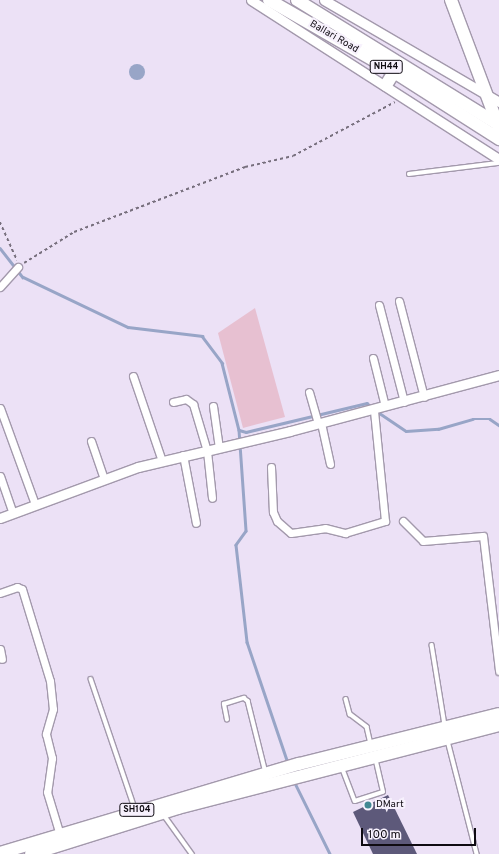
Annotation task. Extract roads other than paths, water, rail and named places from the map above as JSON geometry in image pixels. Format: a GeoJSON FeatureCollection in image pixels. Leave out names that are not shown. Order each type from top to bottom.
{"type":"FeatureCollection","features":[{"type":"Feature","properties":{"kind":"main road","name":"Ballari Road"},"geometry":{"type":"LineString","coordinates":[[269,0],[394,72],[499,139]]}},
{"type":"Feature","properties":{"kind":"main road","name":"Ballari Road"},"geometry":{"type":"LineString","coordinates":[[297,0],[499,125]]}},
{"type":"Feature","properties":{"kind":"main road"},"geometry":{"type":"LineString","coordinates":[[451,0],[494,99],[499,125]]}},
{"type":"Feature","properties":{"kind":"main road"},"geometry":{"type":"LineString","coordinates":[[386,85],[394,72]]}},
{"type":"Feature","properties":{"kind":"main road","name":"SH104"},"geometry":{"type":"LineString","coordinates":[[0,853],[60,835],[301,769],[446,732],[499,714]]}},
{"type":"Feature","properties":{"kind":"main road","name":"SH104"},"geometry":{"type":"LineString","coordinates":[[446,732],[499,725]]}},
{"type":"Feature","properties":{"kind":"main road","name":"SH104"},"geometry":{"type":"LineString","coordinates":[[301,769],[341,764],[373,750]]}},
{"type":"Feature","properties":{"kind":"main road","name":"SH104"},"geometry":{"type":"LineString","coordinates":[[32,854],[137,815],[162,813],[272,777]]}},
{"type":"Feature","properties":{"kind":"street"},"geometry":{"type":"LineString","coordinates":[[251,0],[386,85],[499,159]]}},
{"type":"Feature","properties":{"kind":"street"},"geometry":{"type":"LineString","coordinates":[[324,0],[494,99]]}},
{"type":"Feature","properties":{"kind":"street"},"geometry":{"type":"LineString","coordinates":[[0,287],[18,267]]}},
{"type":"Feature","properties":{"kind":"street"},"geometry":{"type":"LineString","coordinates":[[400,301],[424,397]]}},
{"type":"Feature","properties":{"kind":"street"},"geometry":{"type":"LineString","coordinates":[[379,305],[404,402]]}},
{"type":"Feature","properties":{"kind":"street"},"geometry":{"type":"LineString","coordinates":[[271,467],[274,512],[277,521],[290,533],[329,528],[345,533],[385,521],[379,408],[373,358]]}},
{"type":"Feature","properties":{"kind":"street"},"geometry":{"type":"LineString","coordinates":[[0,518],[104,479],[162,461],[424,397],[499,375]]}},
{"type":"Feature","properties":{"kind":"street"},"geometry":{"type":"LineString","coordinates":[[133,376],[162,461]]}},
{"type":"Feature","properties":{"kind":"street"},"geometry":{"type":"LineString","coordinates":[[309,392],[320,423],[330,464]]}},
{"type":"Feature","properties":{"kind":"street"},"geometry":{"type":"LineString","coordinates":[[173,402],[186,399],[193,404],[207,451],[212,498]]}},
{"type":"Feature","properties":{"kind":"street"},"geometry":{"type":"LineString","coordinates":[[213,406],[219,448]]}},
{"type":"Feature","properties":{"kind":"street"},"geometry":{"type":"LineString","coordinates":[[0,408],[34,504]]}},
{"type":"Feature","properties":{"kind":"street"},"geometry":{"type":"LineString","coordinates":[[91,441],[104,479]]}},
{"type":"Feature","properties":{"kind":"street"},"geometry":{"type":"LineString","coordinates":[[183,455],[196,523]]}},
{"type":"Feature","properties":{"kind":"street"},"geometry":{"type":"LineString","coordinates":[[0,476],[13,513]]}},
{"type":"Feature","properties":{"kind":"street"},"geometry":{"type":"LineString","coordinates":[[403,521],[423,541],[483,536],[499,670]]}},
{"type":"Feature","properties":{"kind":"street"},"geometry":{"type":"LineString","coordinates":[[0,593],[17,587],[22,589],[50,681],[53,709],[46,734],[52,758],[47,792],[60,835]]}},
{"type":"Feature","properties":{"kind":"street"},"geometry":{"type":"LineString","coordinates":[[0,649],[2,659]]}},
{"type":"Feature","properties":{"kind":"lane"},"geometry":{"type":"LineString","coordinates":[[409,174],[499,163]]}},
{"type":"Feature","properties":{"kind":"lane"},"geometry":{"type":"LineString","coordinates":[[432,645],[446,732],[477,854]]}},
{"type":"Feature","properties":{"kind":"lane"},"geometry":{"type":"LineString","coordinates":[[91,680],[137,815]]}},
{"type":"Feature","properties":{"kind":"lane"},"geometry":{"type":"LineString","coordinates":[[227,720],[224,704],[244,698],[248,701],[272,777]]}},
{"type":"Feature","properties":{"kind":"lane"},"geometry":{"type":"LineString","coordinates":[[341,764],[352,798],[362,799],[383,792],[367,726],[350,714],[346,699]]}},
{"type":"Feature","properties":{"kind":"lane"},"geometry":{"type":"LineString","coordinates":[[162,813],[192,854]]}},
{"type":"Feature","properties":{"kind":"water"},"geometry":{"type":"Polygon","coordinates":[[[134,64],[140,64],[145,69],[143,78],[140,80],[134,80],[129,75],[129,69],[134,64]]]}},
{"type":"Feature","properties":{"kind":"waterway"},"geometry":{"type":"LineString","coordinates":[[0,248],[23,277],[128,327],[202,336],[222,363],[239,430],[246,432],[367,403],[371,407]]}},
{"type":"Feature","properties":{"kind":"waterway"},"geometry":{"type":"LineString","coordinates":[[375,410],[406,431],[438,429],[473,419],[490,419],[499,425]]}},
{"type":"Feature","properties":{"kind":"waterway"},"geometry":{"type":"LineString","coordinates":[[239,430],[246,531],[236,545],[247,642],[288,763]]}},
{"type":"Feature","properties":{"kind":"waterway"},"geometry":{"type":"LineString","coordinates":[[294,781],[330,854]]}},
{"type":"Feature","properties":{"kind":"place","name":"DMart"},"geometry":{"type":"Point","coordinates":[368,805]}}]}
